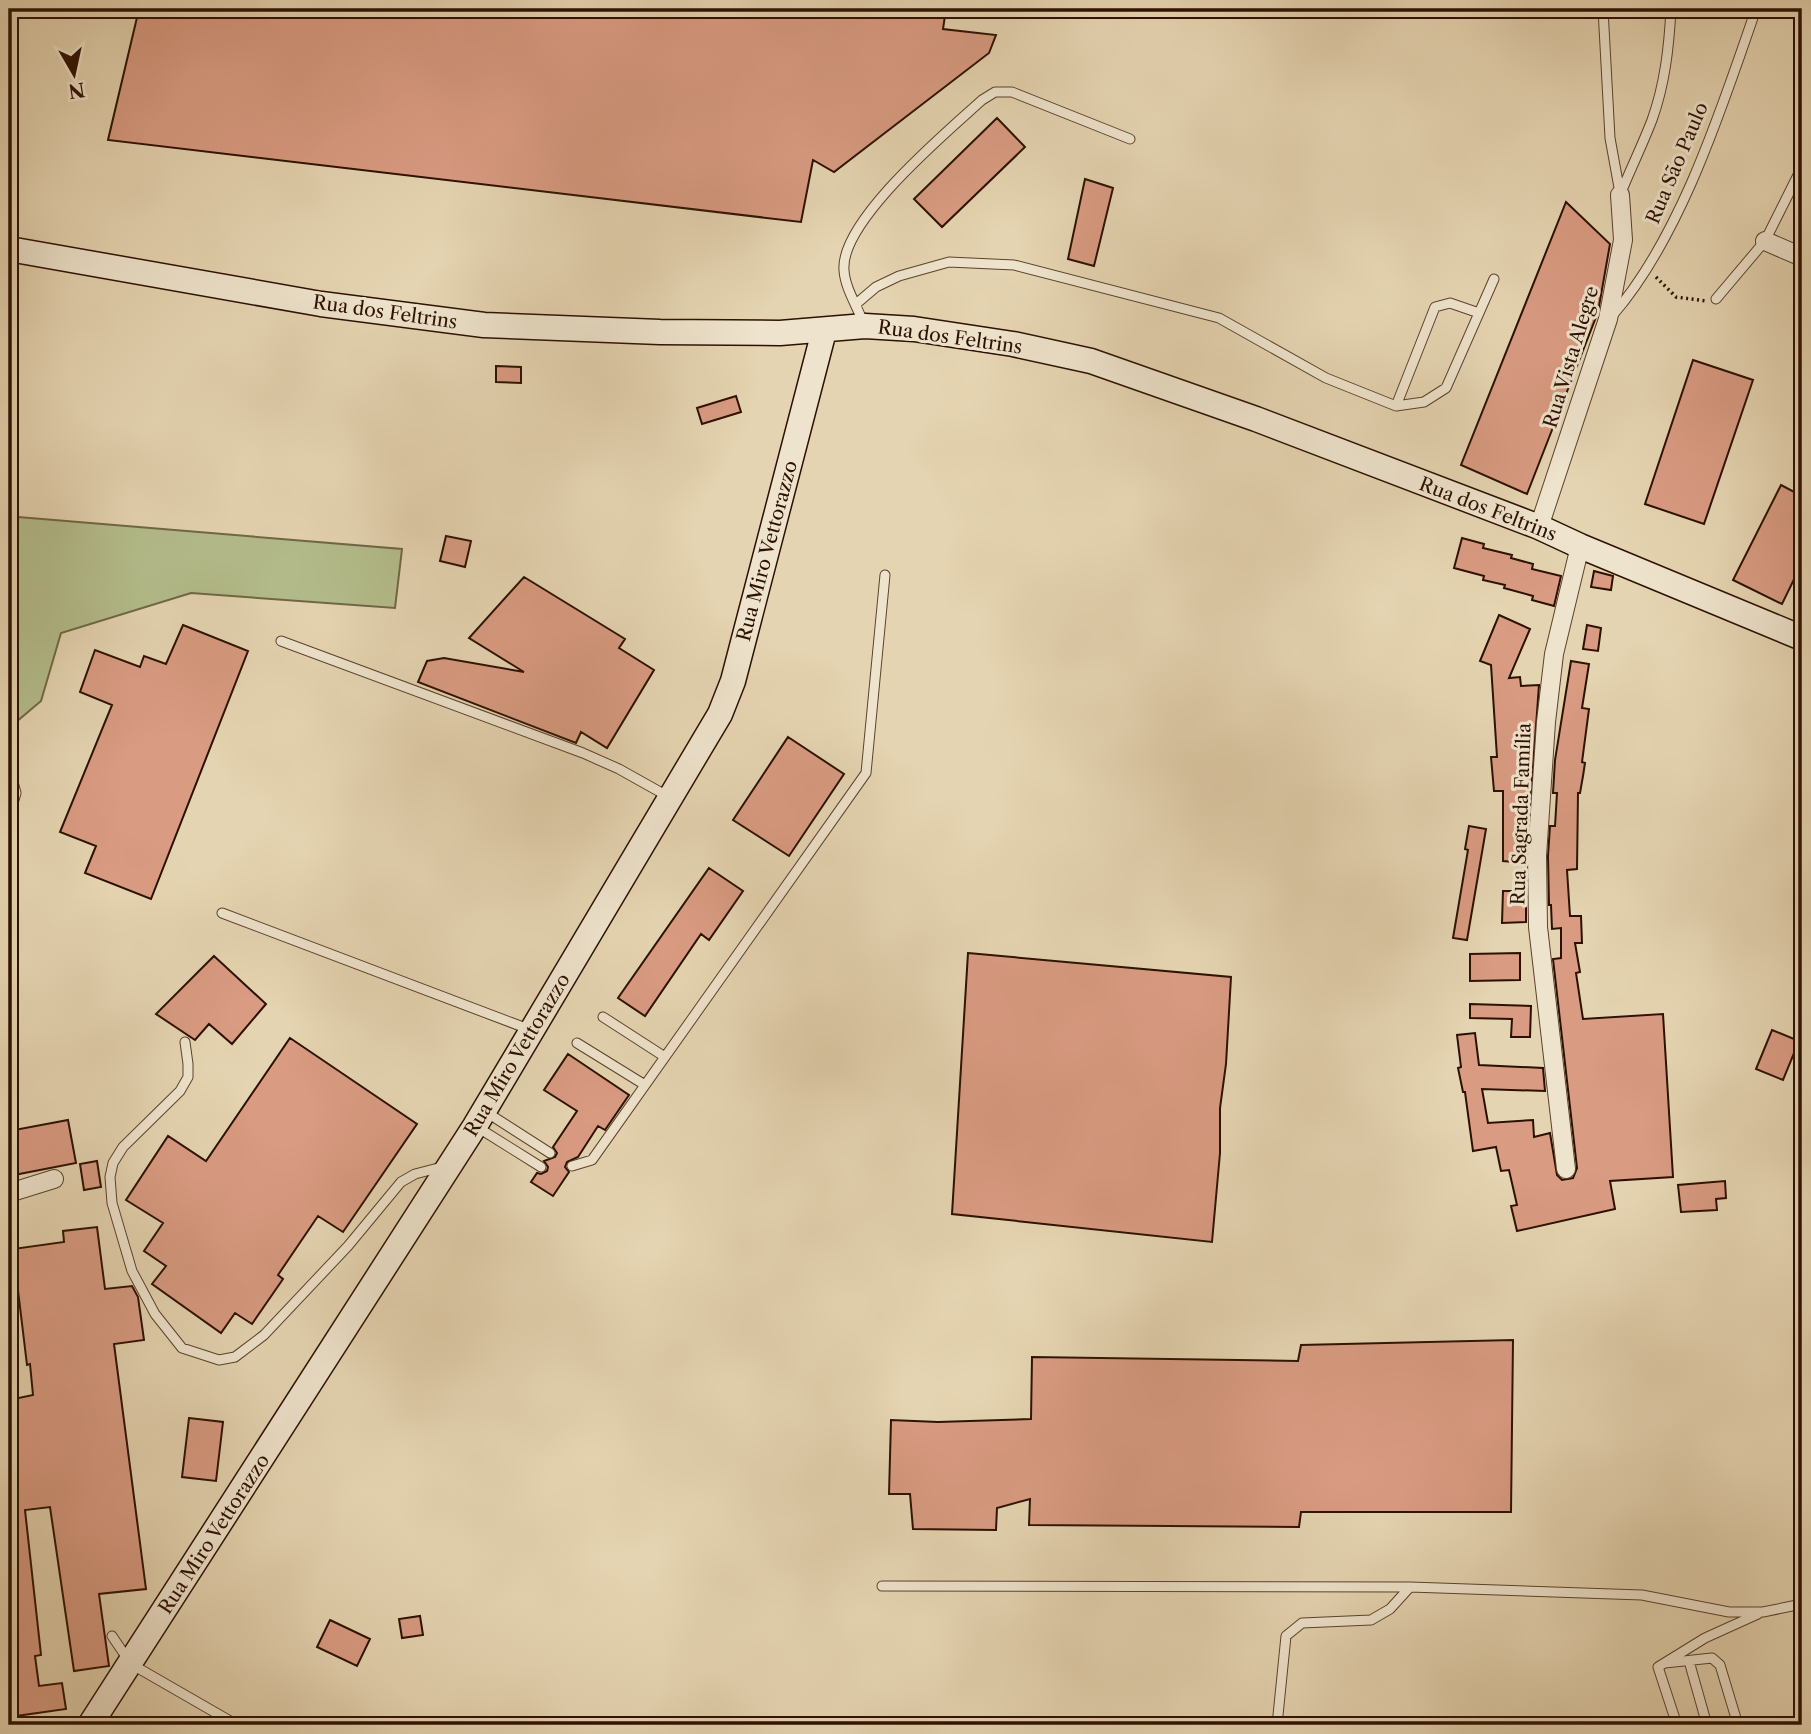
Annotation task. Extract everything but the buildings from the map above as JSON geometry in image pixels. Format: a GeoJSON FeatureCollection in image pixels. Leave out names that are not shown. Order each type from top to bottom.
{"type":"FeatureCollection","features":[{"type":"Feature","properties":{"kind":"street","name":"Rua Vista Alegre"},"geometry":{"type":"LineString","coordinates":[[1539,527],[1608,319],[1623,240],[1620,195]]}},
{"type":"Feature","properties":{"kind":"street"},"geometry":{"type":"LineString","coordinates":[[1765,241],[1802,257]]}},
{"type":"Feature","properties":{"kind":"street","name":"Rua dos Feltrins"},"geometry":{"type":"LineString","coordinates":[[9,249],[321,304],[484,325],[660,332],[824,331],[861,315],[914,329],[1091,361],[1256,419],[1539,527],[1802,638]]}},
{"type":"Feature","properties":{"kind":"street","name":"Rua Miro Vettorazzo"},"geometry":{"type":"LineString","coordinates":[[90,1725],[480,1118],[720,714],[733,681],[824,331]]}},
{"type":"Feature","properties":{"kind":"street","name":"Rua Sagrada Família"},"geometry":{"type":"LineString","coordinates":[[1566,1168],[1538,927],[1537,856],[1546,722],[1554,654],[1580,546]]}},
{"type":"Feature","properties":{"kind":"street"},"geometry":{"type":"LineString","coordinates":[[9,1193],[54,1179]]}},
{"type":"Feature","properties":{"kind":"lane"},"geometry":{"type":"LineString","coordinates":[[1603,9],[1610,138],[1620,195]]}},
{"type":"Feature","properties":{"kind":"lane"},"geometry":{"type":"LineString","coordinates":[[1620,195],[1652,120],[1663,84],[1670,41],[1671,9]]}},
{"type":"Feature","properties":{"kind":"lane","name":"Rua São Paulo"},"geometry":{"type":"LineString","coordinates":[[1608,319],[1637,285],[1687,190],[1721,107],[1756,9]]}},
{"type":"Feature","properties":{"kind":"lane"},"geometry":{"type":"LineString","coordinates":[[861,315],[852,298],[844,272],[845,253],[855,233],[902,173],[982,100],[995,92],[1012,92],[1130,139]]}},
{"type":"Feature","properties":{"kind":"lane"},"geometry":{"type":"LineString","coordinates":[[1716,299],[1765,241],[1802,167]]}},
{"type":"Feature","properties":{"kind":"lane"},"geometry":{"type":"LineString","coordinates":[[861,315],[876,287],[899,276],[949,262],[1014,265],[1219,318],[1326,378],[1396,406],[1424,401],[1446,388],[1494,279]]}},
{"type":"Feature","properties":{"kind":"lane"},"geometry":{"type":"LineString","coordinates":[[1396,406],[1436,307],[1450,303],[1479,313]]}},
{"type":"Feature","properties":{"kind":"lane"},"geometry":{"type":"LineString","coordinates":[[572,1167],[592,1160],[866,773],[885,575]]}},
{"type":"Feature","properties":{"kind":"lane"},"geometry":{"type":"LineString","coordinates":[[281,641],[583,752],[670,798]]}},
{"type":"Feature","properties":{"kind":"lane"},"geometry":{"type":"LineString","coordinates":[[9,780],[16,793],[9,817]]}},
{"type":"Feature","properties":{"kind":"lane"},"geometry":{"type":"LineString","coordinates":[[222,913],[533,1031]]}},
{"type":"Feature","properties":{"kind":"lane"},"geometry":{"type":"LineString","coordinates":[[603,1017],[665,1057]]}},
{"type":"Feature","properties":{"kind":"lane"},"geometry":{"type":"LineString","coordinates":[[185,1042],[188,1077],[180,1091],[123,1147],[113,1163],[110,1177],[112,1203],[132,1271],[155,1314],[182,1348],[219,1360],[235,1357],[264,1335],[348,1246],[401,1182],[415,1174],[450,1164]]}},
{"type":"Feature","properties":{"kind":"lane"},"geometry":{"type":"LineString","coordinates":[[577,1043],[645,1085]]}},
{"type":"Feature","properties":{"kind":"lane"},"geometry":{"type":"LineString","coordinates":[[480,1118],[550,1153]]}},
{"type":"Feature","properties":{"kind":"lane"},"geometry":{"type":"LineString","coordinates":[[480,1118],[541,1167]]}},
{"type":"Feature","properties":{"kind":"lane"},"geometry":{"type":"LineString","coordinates":[[882,1586],[1410,1587],[1642,1595],[1729,1612],[1763,1612],[1802,1604]]}},
{"type":"Feature","properties":{"kind":"lane"},"geometry":{"type":"LineString","coordinates":[[1277,1725],[1286,1636],[1302,1623],[1371,1620],[1390,1609],[1410,1587]]}},
{"type":"Feature","properties":{"kind":"lane"},"geometry":{"type":"LineString","coordinates":[[1677,1725],[1658,1667],[1706,1638],[1763,1612]]}},
{"type":"Feature","properties":{"kind":"lane"},"geometry":{"type":"LineString","coordinates":[[112,1636],[131,1664],[237,1725]]}},
{"type":"Feature","properties":{"kind":"lane"},"geometry":{"type":"LineString","coordinates":[[1662,1664],[1712,1658],[1716,1660],[1720,1665],[1738,1725]]}},
{"type":"Feature","properties":{"kind":"lane"},"geometry":{"type":"LineString","coordinates":[[1689,1661],[1707,1725]]}},
{"type":"Feature","properties":{"kind":"path"},"geometry":{"type":"LineString","coordinates":[[1647,268],[1676,297],[1716,299]]}},
{"type":"Feature","properties":{"kind":"green space"},"geometry":{"type":"Polygon","coordinates":[[[18,517],[402,549],[395,608],[191,593],[61,633],[41,701],[9,728],[9,538],[18,517]]]}}]}
